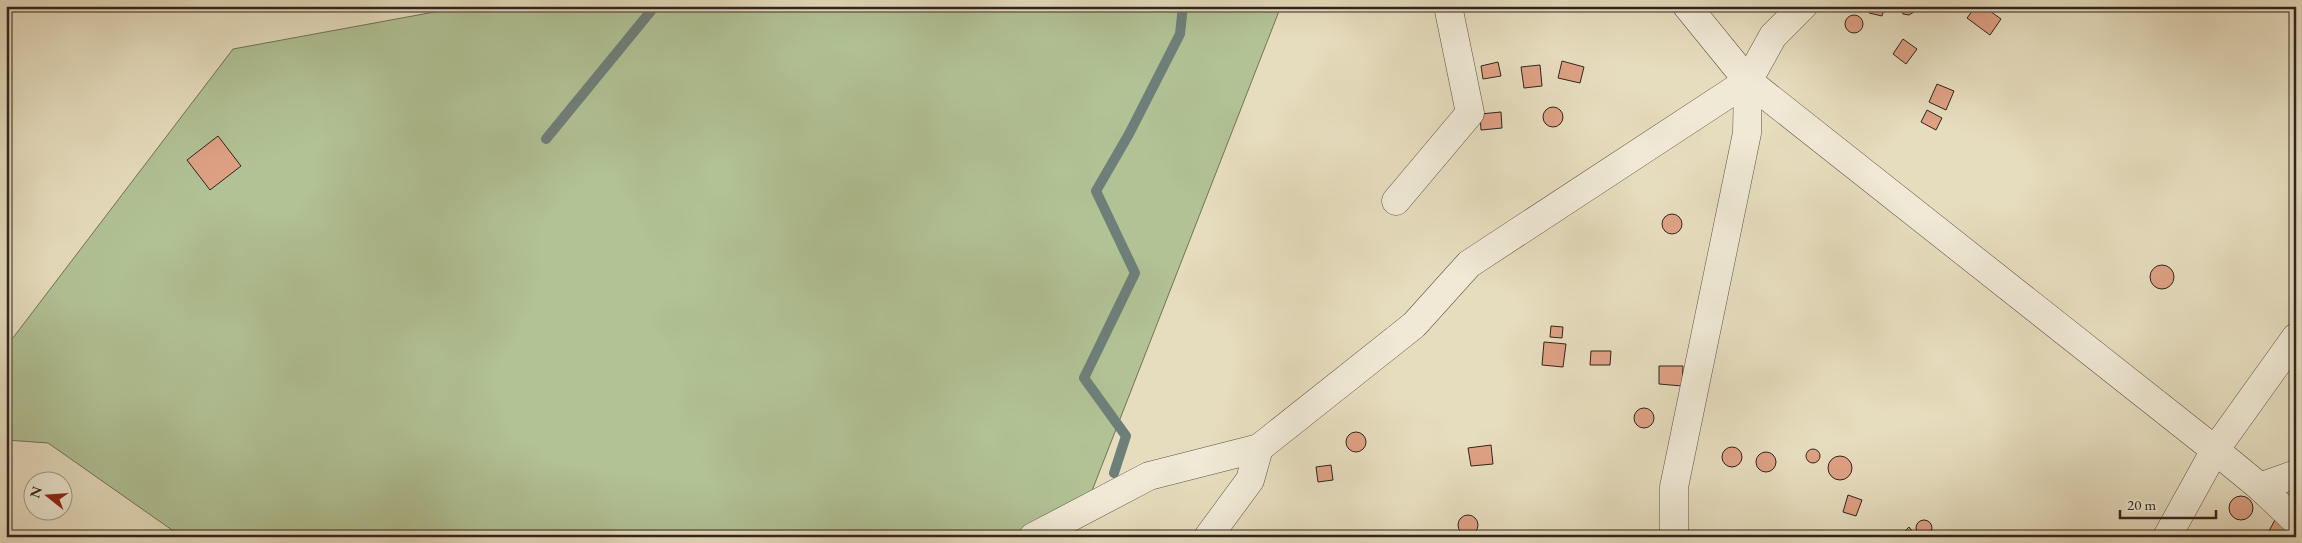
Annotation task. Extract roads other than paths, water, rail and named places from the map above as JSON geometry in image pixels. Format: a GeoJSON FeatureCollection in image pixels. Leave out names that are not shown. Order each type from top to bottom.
{"type":"FeatureCollection","features":[{"type":"Feature","properties":{"kind":"street"},"geometry":{"type":"LineString","coordinates":[[1396,201],[1470,113],[1448,6]]}},
{"type":"Feature","properties":{"kind":"street"},"geometry":{"type":"LineString","coordinates":[[1687,6],[1748,81],[2215,450],[2260,487],[2296,521]]}},
{"type":"Feature","properties":{"kind":"street"},"geometry":{"type":"LineString","coordinates":[[1033,537],[1149,476],[1259,448],[1414,325],[1469,264],[1748,81],[1773,36],[1803,6]]}},
{"type":"Feature","properties":{"kind":"street"},"geometry":{"type":"LineString","coordinates":[[1674,537],[1674,488],[1747,133],[1748,81]]}},
{"type":"Feature","properties":{"kind":"street"},"geometry":{"type":"LineString","coordinates":[[2167,537],[2215,450],[2296,337]]}},
{"type":"Feature","properties":{"kind":"street"},"geometry":{"type":"LineString","coordinates":[[1208,537],[1250,480],[1259,448]]}},
{"type":"Feature","properties":{"kind":"street"},"geometry":{"type":"LineString","coordinates":[[2260,487],[2296,474]]}},
{"type":"Feature","properties":{"kind":"waterway"},"geometry":{"type":"LineString","coordinates":[[546,139],[655,6]]}},
{"type":"Feature","properties":{"kind":"waterway"},"geometry":{"type":"LineString","coordinates":[[1114,473],[1126,436],[1084,378],[1135,273],[1096,191],[1129,134],[1180,34],[1183,6]]}}]}
